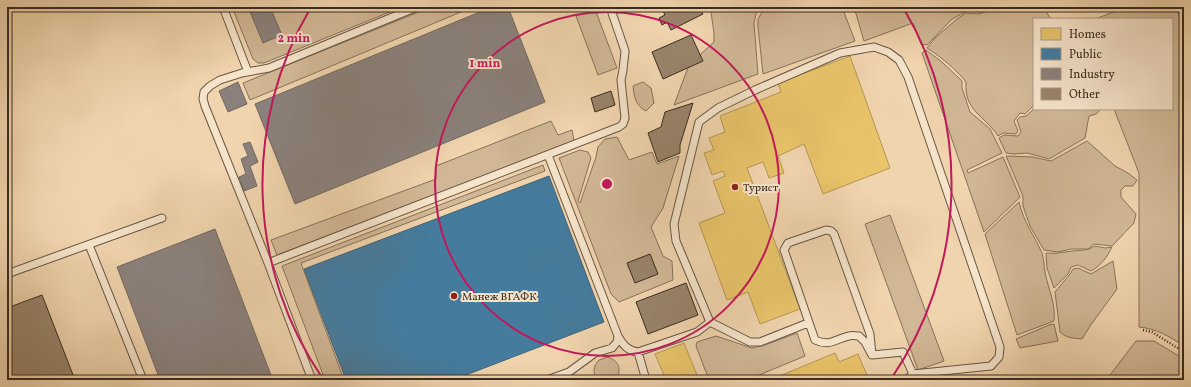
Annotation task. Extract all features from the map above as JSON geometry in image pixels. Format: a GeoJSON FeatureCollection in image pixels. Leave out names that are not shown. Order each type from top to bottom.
{"type":"FeatureCollection","features":[{"type":"Feature","properties":{"kind":"lane"},"geometry":{"type":"LineString","coordinates":[[223,7],[248,72]]}},
{"type":"Feature","properties":{"kind":"lane"},"geometry":{"type":"LineString","coordinates":[[312,380],[203,99],[204,92],[220,80],[269,68],[417,7]]}},
{"type":"Feature","properties":{"kind":"lane"},"geometry":{"type":"LineString","coordinates":[[268,264],[548,155],[619,127],[623,124],[625,118],[621,80],[625,51],[610,7]]}},
{"type":"Feature","properties":{"kind":"lane"},"geometry":{"type":"LineString","coordinates":[[808,323],[760,342],[750,342],[710,322],[676,241],[674,224],[699,122],[718,108],[811,65],[840,53],[874,47],[888,52],[899,60],[908,77],[1000,348],[999,358],[991,366],[913,374],[906,380]]}},
{"type":"Feature","properties":{"kind":"lane"},"geometry":{"type":"LineString","coordinates":[[548,155],[618,336],[628,349],[638,352],[697,332],[710,322]]}},
{"type":"Feature","properties":{"kind":"lane"},"geometry":{"type":"LineString","coordinates":[[7,274],[162,218]]}},
{"type":"Feature","properties":{"kind":"lane"},"geometry":{"type":"LineString","coordinates":[[826,230],[831,231],[834,234],[870,334],[872,355],[865,342],[859,336],[849,336],[823,344],[815,340],[784,250],[788,244],[826,230]]}},
{"type":"Feature","properties":{"kind":"lane"},"geometry":{"type":"LineString","coordinates":[[89,245],[143,380]]}},
{"type":"Feature","properties":{"kind":"lane"},"geometry":{"type":"LineString","coordinates":[[547,380],[569,372],[595,353],[612,348],[617,342],[618,336]]}},
{"type":"Feature","properties":{"kind":"lane"},"geometry":{"type":"LineString","coordinates":[[638,352],[646,380]]}},
{"type":"Feature","properties":{"kind":"lane"},"geometry":{"type":"LineString","coordinates":[[872,355],[903,352],[913,374]]}},
{"type":"Feature","properties":{"kind":"path"},"geometry":{"type":"LineString","coordinates":[[1179,7],[1184,19]]}},
{"type":"Feature","properties":{"kind":"path"},"geometry":{"type":"LineString","coordinates":[[1142,330],[1152,332],[1184,352]]}},
{"type":"Feature","properties":{"kind":"path"},"geometry":{"type":"LineString","coordinates":[[877,380],[878,376],[885,380]]}},
{"type":"Feature","properties":{"kind":"shaded area"},"geometry":{"type":"Polygon","coordinates":[[[232,7],[402,7],[264,63],[258,63],[253,59],[232,7]]]}},
{"type":"Feature","properties":{"kind":"shaded area"},"geometry":{"type":"Polygon","coordinates":[[[431,7],[473,7],[250,100],[243,83],[431,7]]]}},
{"type":"Feature","properties":{"kind":"shaded area"},"geometry":{"type":"Polygon","coordinates":[[[705,7],[760,7],[756,14],[754,23],[758,74],[674,105],[689,65],[714,42],[711,12],[705,7]]]}},
{"type":"Feature","properties":{"kind":"shaded area"},"geometry":{"type":"Polygon","coordinates":[[[765,7],[842,7],[855,41],[763,74],[758,19],[765,7]]]}},
{"type":"Feature","properties":{"kind":"shaded area"},"geometry":{"type":"Polygon","coordinates":[[[854,7],[993,7],[981,12],[967,11],[952,19],[927,45],[921,44],[913,23],[864,41],[854,7]]]}},
{"type":"Feature","properties":{"kind":"shaded area"},"geometry":{"type":"Polygon","coordinates":[[[1000,7],[1043,7],[1050,18],[1033,18],[1033,106],[1025,114],[1020,113],[1014,121],[1018,131],[1016,134],[1003,133],[998,136],[976,112],[968,100],[966,82],[948,64],[927,48],[935,38],[966,13],[979,14],[1000,7]]]}},
{"type":"Feature","properties":{"kind":"shaded area"},"geometry":{"type":"Polygon","coordinates":[[[1127,7],[1175,7],[1184,27],[1184,346],[1157,331],[1139,327],[1139,173],[1114,110],[1173,110],[1173,18],[1098,18],[1127,7]]]}},
{"type":"Feature","properties":{"kind":"shaded area"},"geometry":{"type":"Polygon","coordinates":[[[595,9],[617,68],[598,75],[576,16],[595,9]]]}},
{"type":"Feature","properties":{"kind":"shaded area"},"geometry":{"type":"Polygon","coordinates":[[[926,50],[942,62],[962,81],[962,88],[970,112],[990,129],[1002,153],[967,170],[968,173],[1003,157],[1020,197],[984,232],[922,53],[926,50]]]}},
{"type":"Feature","properties":{"kind":"shaded area"},"geometry":{"type":"Polygon","coordinates":[[[643,82],[651,88],[654,103],[646,111],[640,107],[636,101],[633,86],[643,82]]]}},
{"type":"Feature","properties":{"kind":"shaded area"},"geometry":{"type":"Polygon","coordinates":[[[1033,110],[1100,110],[1096,114],[1089,116],[1085,138],[1049,159],[1027,153],[1006,153],[999,138],[1004,135],[1018,136],[1021,132],[1017,120],[1020,117],[1026,116],[1033,110]]]}},
{"type":"Feature","properties":{"kind":"shaded area"},"geometry":{"type":"Polygon","coordinates":[[[551,121],[558,135],[572,130],[574,141],[277,255],[271,240],[436,179],[436,166],[551,121]]]}},
{"type":"Feature","properties":{"kind":"shaded area"},"geometry":{"type":"Polygon","coordinates":[[[617,137],[629,160],[652,152],[657,164],[679,156],[663,208],[651,227],[663,256],[672,261],[673,280],[619,302],[611,294],[559,158],[580,150],[588,152],[591,158],[578,201],[580,203],[598,147],[605,139],[617,137]]]}},
{"type":"Feature","properties":{"kind":"shaded area"},"geometry":{"type":"Polygon","coordinates":[[[1087,141],[1115,166],[1137,180],[1133,186],[1125,186],[1121,190],[1121,197],[1136,214],[1134,223],[1112,246],[1094,244],[1088,249],[1071,249],[1058,252],[1044,250],[1030,226],[1023,206],[1023,196],[1006,156],[1032,157],[1051,161],[1087,141]]]}},
{"type":"Feature","properties":{"kind":"shaded area"},"geometry":{"type":"Polygon","coordinates":[[[543,165],[545,171],[301,263],[344,380],[325,380],[282,266],[543,165]]]}},
{"type":"Feature","properties":{"kind":"shaded area"},"geometry":{"type":"Polygon","coordinates":[[[1019,202],[1026,223],[1042,253],[1046,278],[1053,302],[1054,321],[1017,335],[985,234],[1019,202]]]}},
{"type":"Feature","properties":{"kind":"shaded area"},"geometry":{"type":"Polygon","coordinates":[[[890,215],[944,361],[918,370],[865,224],[890,215]]]}},
{"type":"Feature","properties":{"kind":"shaded area"},"geometry":{"type":"Polygon","coordinates":[[[1095,246],[1105,248],[1112,247],[1098,267],[1091,271],[1078,265],[1071,267],[1068,274],[1054,288],[1047,268],[1046,253],[1084,250],[1095,246]]]}},
{"type":"Feature","properties":{"kind":"shaded area"},"geometry":{"type":"Polygon","coordinates":[[[1113,261],[1117,289],[1082,339],[1062,334],[1060,332],[1055,292],[1073,269],[1078,268],[1091,274],[1113,261]]]}},
{"type":"Feature","properties":{"kind":"shaded area"},"geometry":{"type":"Polygon","coordinates":[[[1054,324],[1058,341],[1020,348],[1016,339],[1054,324]]]}},
{"type":"Feature","properties":{"kind":"shaded area"},"geometry":{"type":"Polygon","coordinates":[[[797,333],[805,356],[747,380],[709,380],[696,346],[697,342],[716,336],[752,348],[765,345],[797,333]]]}},
{"type":"Feature","properties":{"kind":"shaded area"},"geometry":{"type":"Polygon","coordinates":[[[1136,341],[1154,341],[1184,359],[1184,380],[1119,380],[1110,375],[1136,341]]]}},
{"type":"Feature","properties":{"kind":"shaded area"},"geometry":{"type":"Polygon","coordinates":[[[607,357],[611,358],[617,363],[619,373],[615,380],[598,380],[594,373],[595,365],[599,360],[607,357]]]}},
{"type":"Feature","properties":{"kind":"building: Homes","name":"Турист"},"geometry":{"type":"Polygon","coordinates":[[[850,56],[890,168],[823,194],[804,144],[778,156],[784,173],[769,178],[763,162],[747,168],[800,309],[760,324],[748,292],[727,300],[699,223],[725,213],[713,181],[725,176],[723,171],[712,175],[704,153],[714,150],[709,138],[725,132],[720,116],[781,92],[778,83],[850,56]]]}},
{"type":"Feature","properties":{"kind":"building: Homes"},"geometry":{"type":"Polygon","coordinates":[[[684,343],[699,380],[666,380],[655,354],[684,343]]]}},
{"type":"Feature","properties":{"kind":"building: Homes"},"geometry":{"type":"Polygon","coordinates":[[[835,353],[839,362],[858,354],[869,380],[770,380],[835,353]]]}},
{"type":"Feature","properties":{"kind":"building: Public","name":"Манеж ВГАФК"},"geometry":{"type":"Polygon","coordinates":[[[549,176],[604,322],[453,380],[346,380],[304,269],[549,176]]]}},
{"type":"Feature","properties":{"kind":"building: Industry"},"geometry":{"type":"Polygon","coordinates":[[[248,7],[270,7],[282,35],[263,43],[248,7]]]}},
{"type":"Feature","properties":{"kind":"building: Industry"},"geometry":{"type":"Polygon","coordinates":[[[492,7],[508,7],[545,102],[295,204],[255,104],[492,7]]]}},
{"type":"Feature","properties":{"kind":"building: Industry"},"geometry":{"type":"Polygon","coordinates":[[[238,82],[247,104],[228,112],[219,91],[238,82]]]}},
{"type":"Feature","properties":{"kind":"building: Industry"},"geometry":{"type":"Polygon","coordinates":[[[250,142],[258,162],[250,166],[257,186],[244,191],[239,177],[246,174],[241,159],[248,156],[243,144],[250,142]]]}},
{"type":"Feature","properties":{"kind":"building: Industry"},"geometry":{"type":"Polygon","coordinates":[[[215,229],[271,375],[257,380],[160,380],[117,267],[215,229]]]}},
{"type":"Feature","properties":{"kind":"building: Other"},"geometry":{"type":"Polygon","coordinates":[[[661,7],[699,7],[703,14],[671,30],[667,22],[662,25],[659,18],[665,15],[661,7]]]}},
{"type":"Feature","properties":{"kind":"building: Other"},"geometry":{"type":"Polygon","coordinates":[[[691,35],[703,61],[663,79],[652,52],[691,35]]]}},
{"type":"Feature","properties":{"kind":"building: Other"},"geometry":{"type":"Polygon","coordinates":[[[611,91],[615,105],[595,112],[591,98],[611,91]]]}},
{"type":"Feature","properties":{"kind":"building: Other"},"geometry":{"type":"Polygon","coordinates":[[[693,103],[680,145],[680,153],[658,162],[648,133],[661,127],[665,112],[693,103]]]}},
{"type":"Feature","properties":{"kind":"building: Other"},"geometry":{"type":"Polygon","coordinates":[[[650,254],[658,274],[635,283],[627,263],[650,254]]]}},
{"type":"Feature","properties":{"kind":"building: Other"},"geometry":{"type":"Polygon","coordinates":[[[686,283],[698,315],[648,334],[636,302],[686,283]]]}},
{"type":"Feature","properties":{"kind":"building: Other"},"geometry":{"type":"Polygon","coordinates":[[[42,295],[75,380],[7,380],[7,308],[42,295]]]}},
{"type":"Feature","properties":{"kind":"place","name":"Турист"},"geometry":{"type":"Point","coordinates":[735,187]}},
{"type":"Feature","properties":{"kind":"place","name":"Манеж ВГАФК"},"geometry":{"type":"Point","coordinates":[454,296]}}]}
